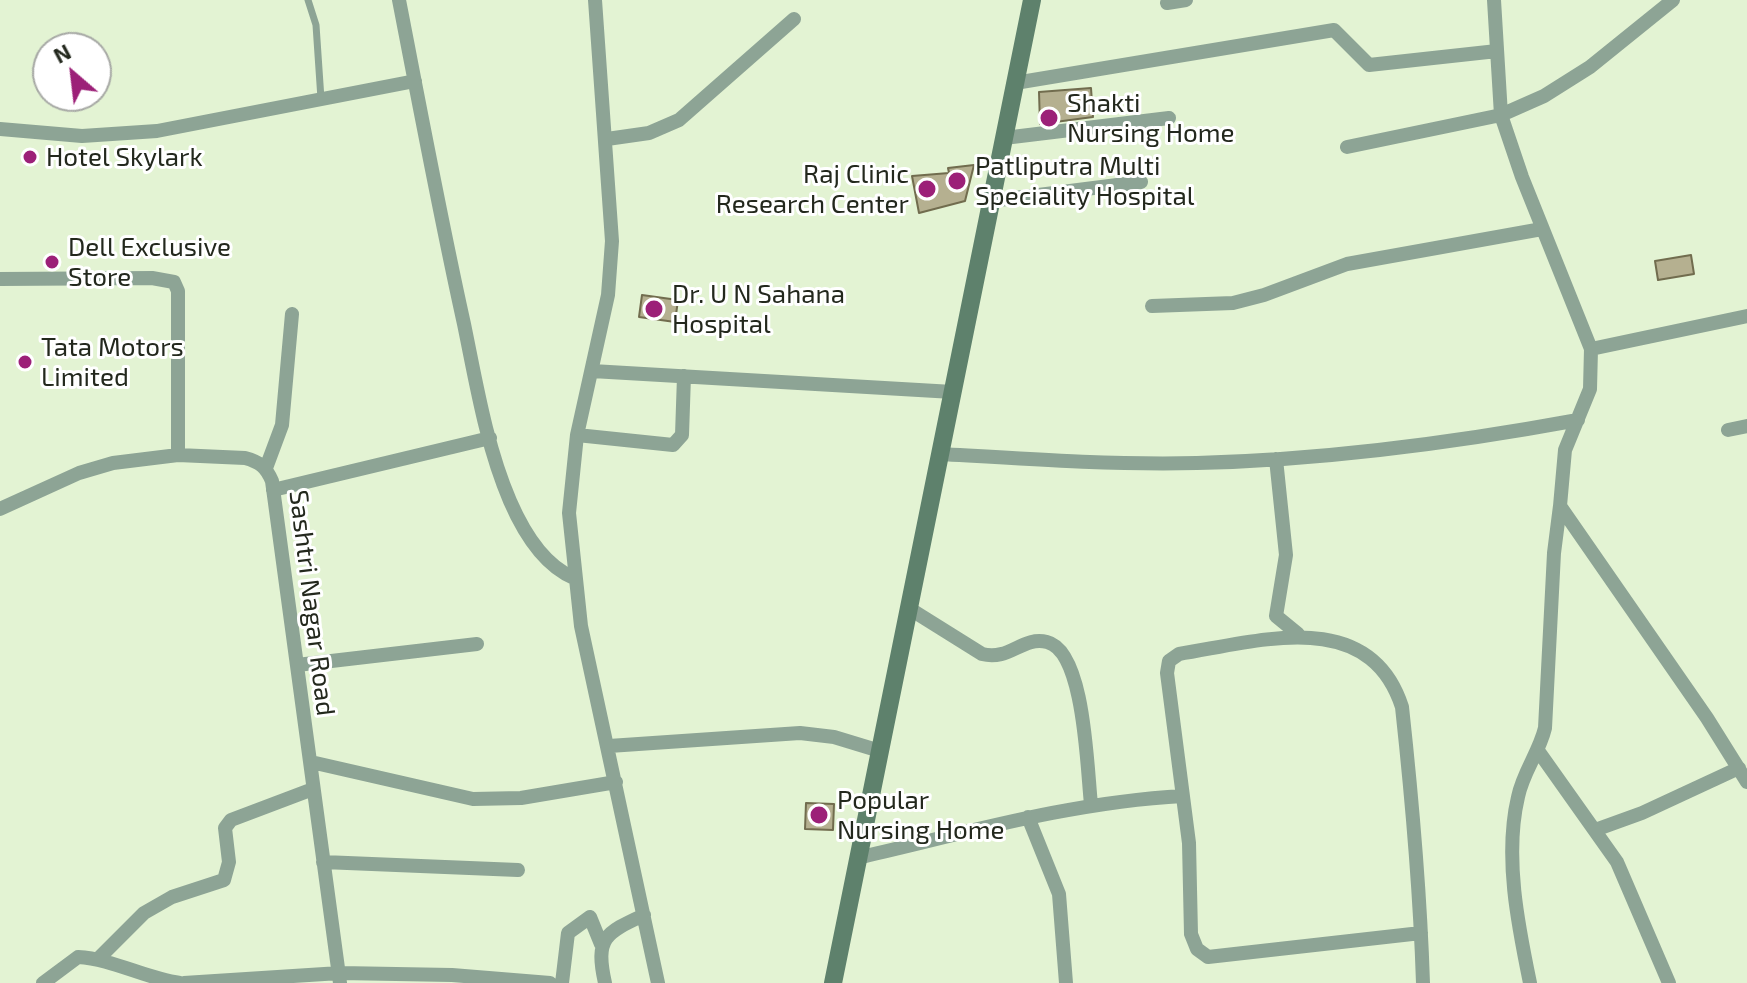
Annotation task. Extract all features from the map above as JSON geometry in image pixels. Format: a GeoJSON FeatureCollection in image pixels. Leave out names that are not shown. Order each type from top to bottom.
{"type":"FeatureCollection","features":[{"type":"Feature","properties":{"kind":"main road"},"geometry":{"type":"LineString","coordinates":[[833,983],[1032,0]]}},
{"type":"Feature","properties":{"kind":"street"},"geometry":{"type":"LineString","coordinates":[[399,0],[490,438],[510,502],[533,543],[558,572],[574,578]]}},
{"type":"Feature","properties":{"kind":"street"},"geometry":{"type":"LineString","coordinates":[[595,0],[612,241],[608,295],[577,435],[569,513],[574,578],[658,983]]}},
{"type":"Feature","properties":{"kind":"street"},"geometry":{"type":"LineString","coordinates":[[1167,3],[1186,0]]}},
{"type":"Feature","properties":{"kind":"street"},"geometry":{"type":"LineString","coordinates":[[1494,0],[1501,115],[1542,229],[1591,349],[1590,389],[1565,450],[1554,553],[1545,728],[1539,752],[1524,777],[1517,798],[1517,914],[1530,983]]}},
{"type":"Feature","properties":{"kind":"street"},"geometry":{"type":"LineString","coordinates":[[1347,147],[1501,115],[1544,96],[1590,67],[1673,0]]}},
{"type":"Feature","properties":{"kind":"street"},"geometry":{"type":"LineString","coordinates":[[607,139],[649,133],[679,120],[794,19]]}},
{"type":"Feature","properties":{"kind":"street"},"geometry":{"type":"LineString","coordinates":[[1015,83],[1334,30],[1369,65],[1497,51]]}},
{"type":"Feature","properties":{"kind":"street"},"geometry":{"type":"LineString","coordinates":[[0,129],[82,136],[157,131],[415,81]]}},
{"type":"Feature","properties":{"kind":"street"},"geometry":{"type":"LineString","coordinates":[[1004,138],[1169,118]]}},
{"type":"Feature","properties":{"kind":"street"},"geometry":{"type":"LineString","coordinates":[[991,201],[1141,182]]}},
{"type":"Feature","properties":{"kind":"street"},"geometry":{"type":"LineString","coordinates":[[1152,306],[1233,303],[1264,295],[1347,264],[1542,229]]}},
{"type":"Feature","properties":{"kind":"street"},"geometry":{"type":"LineString","coordinates":[[0,279],[166,278],[174,282],[178,291],[178,455]]}},
{"type":"Feature","properties":{"kind":"street"},"geometry":{"type":"LineString","coordinates":[[266,468],[282,425],[292,314]]}},
{"type":"Feature","properties":{"kind":"street"},"geometry":{"type":"LineString","coordinates":[[1591,349],[1747,316]]}},
{"type":"Feature","properties":{"kind":"street"},"geometry":{"type":"LineString","coordinates":[[592,371],[953,392]]}},
{"type":"Feature","properties":{"kind":"street"},"geometry":{"type":"LineString","coordinates":[[577,435],[673,445],[682,435],[684,376]]}},
{"type":"Feature","properties":{"kind":"street"},"geometry":{"type":"LineString","coordinates":[[941,454],[1089,462],[1276,459],[1398,447],[1578,420]]}},
{"type":"Feature","properties":{"kind":"street"},"geometry":{"type":"LineString","coordinates":[[1728,430],[1747,426]]}},
{"type":"Feature","properties":{"kind":"street"},"geometry":{"type":"LineString","coordinates":[[273,490],[490,438]]}},
{"type":"Feature","properties":{"kind":"street","name":"Sashtri Nagar Road"},"geometry":{"type":"LineString","coordinates":[[0,509],[102,466],[178,455],[245,458],[258,461],[266,468],[273,490],[340,978]]}},
{"type":"Feature","properties":{"kind":"street"},"geometry":{"type":"LineString","coordinates":[[1276,459],[1286,555],[1276,616],[1298,634]]}},
{"type":"Feature","properties":{"kind":"street"},"geometry":{"type":"LineString","coordinates":[[1560,506],[1747,782]]}},
{"type":"Feature","properties":{"kind":"street"},"geometry":{"type":"LineString","coordinates":[[910,609],[982,654],[994,657],[1035,642],[1048,642],[1061,650],[1071,665],[1077,692],[1091,804]]}},
{"type":"Feature","properties":{"kind":"street"},"geometry":{"type":"LineString","coordinates":[[1421,933],[1208,957],[1197,949],[1191,934],[1191,889],[1167,673],[1169,661],[1179,654],[1298,634],[1323,636],[1349,646],[1382,670],[1396,687],[1402,707],[1421,933],[1423,983]]}},
{"type":"Feature","properties":{"kind":"street"},"geometry":{"type":"LineString","coordinates":[[297,665],[477,644]]}},
{"type":"Feature","properties":{"kind":"street"},"geometry":{"type":"LineString","coordinates":[[609,746],[800,733],[834,737],[880,751]]}},
{"type":"Feature","properties":{"kind":"street"},"geometry":{"type":"LineString","coordinates":[[1539,752],[1617,862],[1669,983]]}},
{"type":"Feature","properties":{"kind":"street"},"geometry":{"type":"LineString","coordinates":[[311,762],[473,799],[521,798],[616,782]]}},
{"type":"Feature","properties":{"kind":"street"},"geometry":{"type":"LineString","coordinates":[[1595,830],[1642,813],[1739,768]]}},
{"type":"Feature","properties":{"kind":"street"},"geometry":{"type":"LineString","coordinates":[[99,958],[130,926],[158,904],[224,880],[229,872],[225,828],[231,820],[313,789]]}},
{"type":"Feature","properties":{"kind":"street"},"geometry":{"type":"LineString","coordinates":[[857,858],[1091,804],[1183,796]]}},
{"type":"Feature","properties":{"kind":"street"},"geometry":{"type":"LineString","coordinates":[[1028,817],[1061,902],[1066,983]]}},
{"type":"Feature","properties":{"kind":"street"},"geometry":{"type":"LineString","coordinates":[[323,862],[518,870]]}},
{"type":"Feature","properties":{"kind":"street"},"geometry":{"type":"LineString","coordinates":[[601,944],[611,930],[644,915]]}},
{"type":"Feature","properties":{"kind":"street"},"geometry":{"type":"LineString","coordinates":[[562,983],[568,933],[590,917],[601,944],[600,959],[605,983]]}},
{"type":"Feature","properties":{"kind":"street"},"geometry":{"type":"LineString","coordinates":[[43,983],[78,957],[99,958],[154,979],[182,983],[452,975],[550,983]]}},
{"type":"Feature","properties":{"kind":"lane"},"geometry":{"type":"LineString","coordinates":[[308,0],[316,25],[321,101]]}},
{"type":"Feature","properties":{"kind":"building"},"geometry":{"type":"Polygon","coordinates":[[[1091,88],[1093,117],[1040,124],[1039,92],[1091,88]]]}},
{"type":"Feature","properties":{"kind":"building"},"geometry":{"type":"Polygon","coordinates":[[[974,165],[965,201],[919,213],[912,176],[949,173],[948,168],[974,165]]]}},
{"type":"Feature","properties":{"kind":"building"},"geometry":{"type":"Polygon","coordinates":[[[1691,255],[1694,274],[1658,280],[1655,261],[1691,255]]]}},
{"type":"Feature","properties":{"kind":"building"},"geometry":{"type":"Polygon","coordinates":[[[642,295],[678,300],[675,322],[639,317],[642,295]]]}},
{"type":"Feature","properties":{"kind":"building"},"geometry":{"type":"Polygon","coordinates":[[[806,803],[834,804],[833,830],[805,829],[806,803]]]}},
{"type":"Feature","properties":{"kind":"place","name":"Shakti Nursing Home"},"geometry":{"type":"Point","coordinates":[1049,118]}},
{"type":"Feature","properties":{"kind":"place","name":"Hotel Skylark"},"geometry":{"type":"Point","coordinates":[30,157]}},
{"type":"Feature","properties":{"kind":"place","name":"Patliputra Multi Speciality Hospital"},"geometry":{"type":"Point","coordinates":[957,181]}},
{"type":"Feature","properties":{"kind":"place","name":"Raj Clinic Research Center"},"geometry":{"type":"Point","coordinates":[927,189]}},
{"type":"Feature","properties":{"kind":"place","name":"Dell Exclusive Store"},"geometry":{"type":"Point","coordinates":[52,262]}},
{"type":"Feature","properties":{"kind":"place","name":"Dr. U N Sahana Hospital"},"geometry":{"type":"Point","coordinates":[654,309]}},
{"type":"Feature","properties":{"kind":"place","name":"Tata Motors Limited"},"geometry":{"type":"Point","coordinates":[25,362]}},
{"type":"Feature","properties":{"kind":"place","name":"Popular Nursing Home"},"geometry":{"type":"Point","coordinates":[819,815]}}]}
